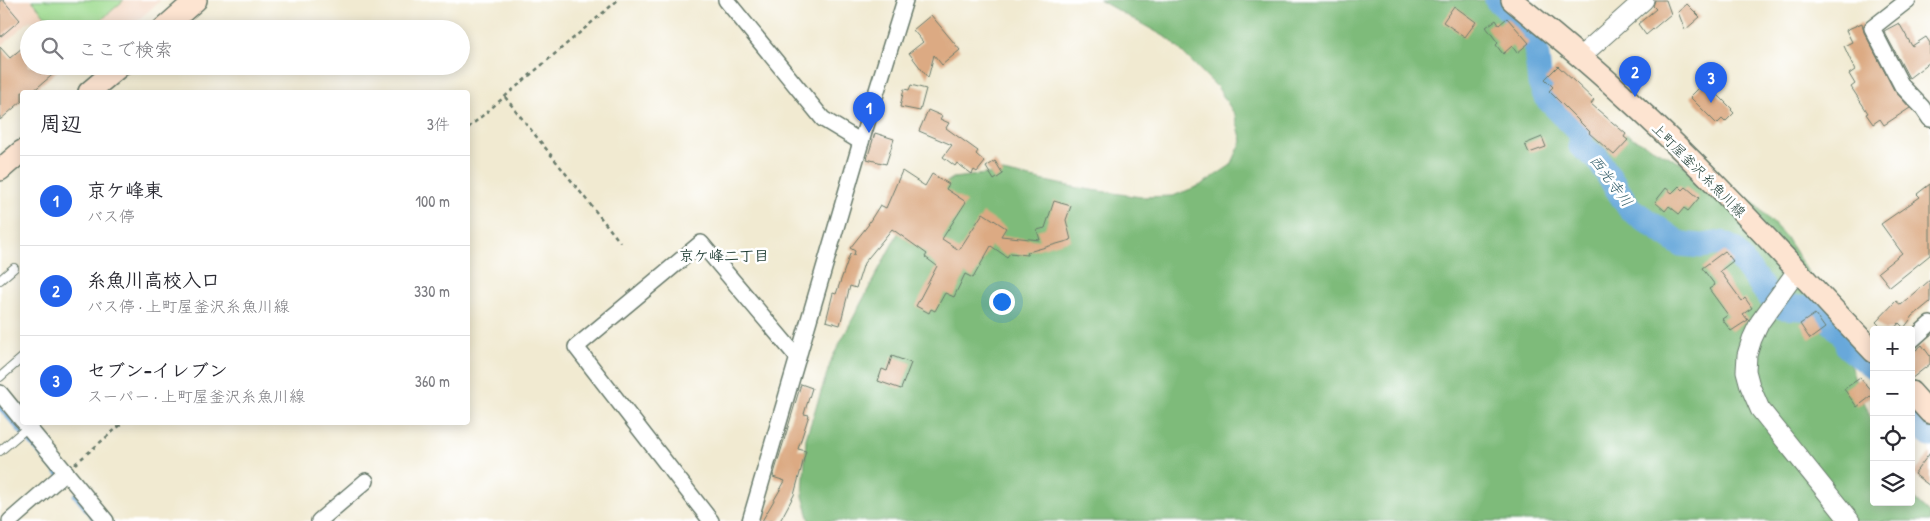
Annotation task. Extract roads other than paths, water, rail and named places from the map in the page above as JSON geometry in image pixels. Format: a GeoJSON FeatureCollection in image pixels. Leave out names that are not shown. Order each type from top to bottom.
{"type":"FeatureCollection","features":[{"type":"Feature","properties":{"kind":"main road"},"geometry":{"type":"LineString","coordinates":[[173,20],[196,0]]}},
{"type":"Feature","properties":{"kind":"main road","name":"上町屋釜沢糸魚川線"},"geometry":{"type":"LineString","coordinates":[[1512,0],[1623,94],[1697,166],[1870,348]]}},
{"type":"Feature","properties":{"kind":"main road"},"geometry":{"type":"LineString","coordinates":[[91,90],[109,75]]}},
{"type":"Feature","properties":{"kind":"main road"},"geometry":{"type":"LineString","coordinates":[[0,170],[20,153]]}},
{"type":"Feature","properties":{"kind":"main road"},"geometry":{"type":"LineString","coordinates":[[1915,396],[1930,413]]}},
{"type":"Feature","properties":{"kind":"street"},"geometry":{"type":"LineString","coordinates":[[726,0],[823,119],[861,142]]}},
{"type":"Feature","properties":{"kind":"street"},"geometry":{"type":"LineString","coordinates":[[750,521],[861,142],[905,0]]}},
{"type":"Feature","properties":{"kind":"street"},"geometry":{"type":"LineString","coordinates":[[1580,57],[1644,0]]}},
{"type":"Feature","properties":{"kind":"street"},"geometry":{"type":"LineString","coordinates":[[1908,0],[1872,28],[1902,86],[1922,107],[1930,119]]}},
{"type":"Feature","properties":{"kind":"street"},"geometry":{"type":"LineString","coordinates":[[711,521],[576,347],[701,243],[798,358]]}},
{"type":"Feature","properties":{"kind":"street"},"geometry":{"type":"LineString","coordinates":[[1797,271],[1760,322],[1747,354],[1746,370],[1750,386],[1760,409],[1850,521]]}},
{"type":"Feature","properties":{"kind":"street"},"geometry":{"type":"LineString","coordinates":[[1915,337],[1930,324]]}},
{"type":"Feature","properties":{"kind":"street"},"geometry":{"type":"LineString","coordinates":[[0,393],[20,417]]}},
{"type":"Feature","properties":{"kind":"street"},"geometry":{"type":"LineString","coordinates":[[27,425],[106,521]]}},
{"type":"Feature","properties":{"kind":"street"},"geometry":{"type":"LineString","coordinates":[[10,521],[66,472]]}},
{"type":"Feature","properties":{"kind":"street"},"geometry":{"type":"LineString","coordinates":[[319,521],[366,481]]}},
{"type":"Feature","properties":{"kind":"lane"},"geometry":{"type":"LineString","coordinates":[[0,280],[14,268]]}},
{"type":"Feature","properties":{"kind":"lane"},"geometry":{"type":"LineString","coordinates":[[0,377],[20,360]]}},
{"type":"Feature","properties":{"kind":"lane"},"geometry":{"type":"LineString","coordinates":[[0,451],[23,425]]}},
{"type":"Feature","properties":{"kind":"waterway","name":"西光寺川"},"geometry":{"type":"LineString","coordinates":[[1497,0],[1528,25],[1536,48],[1540,83],[1546,97],[1581,133],[1581,146],[1597,158],[1630,209],[1680,244],[1702,246],[1721,243],[1733,249],[1769,296],[1782,307],[1819,309],[1844,335],[1848,347],[1870,364]]}},
{"type":"Feature","properties":{"kind":"waterway"},"geometry":{"type":"LineString","coordinates":[[0,408],[59,475]]}},
{"type":"Feature","properties":{"kind":"waterway","name":"西光寺川"},"geometry":{"type":"LineString","coordinates":[[1915,415],[1930,435]]}},
{"type":"Feature","properties":{"kind":"waterway"},"geometry":{"type":"LineString","coordinates":[[75,495],[96,521]]}},
{"type":"Feature","properties":{"kind":"place","name":"糸魚川高校入口"},"geometry":{"type":"Point","coordinates":[1635,97]}},
{"type":"Feature","properties":{"kind":"place","name":"セブン-イレブン"},"geometry":{"type":"Point","coordinates":[1711,103]}},
{"type":"Feature","properties":{"kind":"place","name":"京ケ峰東"},"geometry":{"type":"Point","coordinates":[869,133]}},
{"type":"Feature","properties":{"kind":"district","name":"京ケ峰二丁目"},"geometry":{"type":"Point","coordinates":[724,256]}}]}
